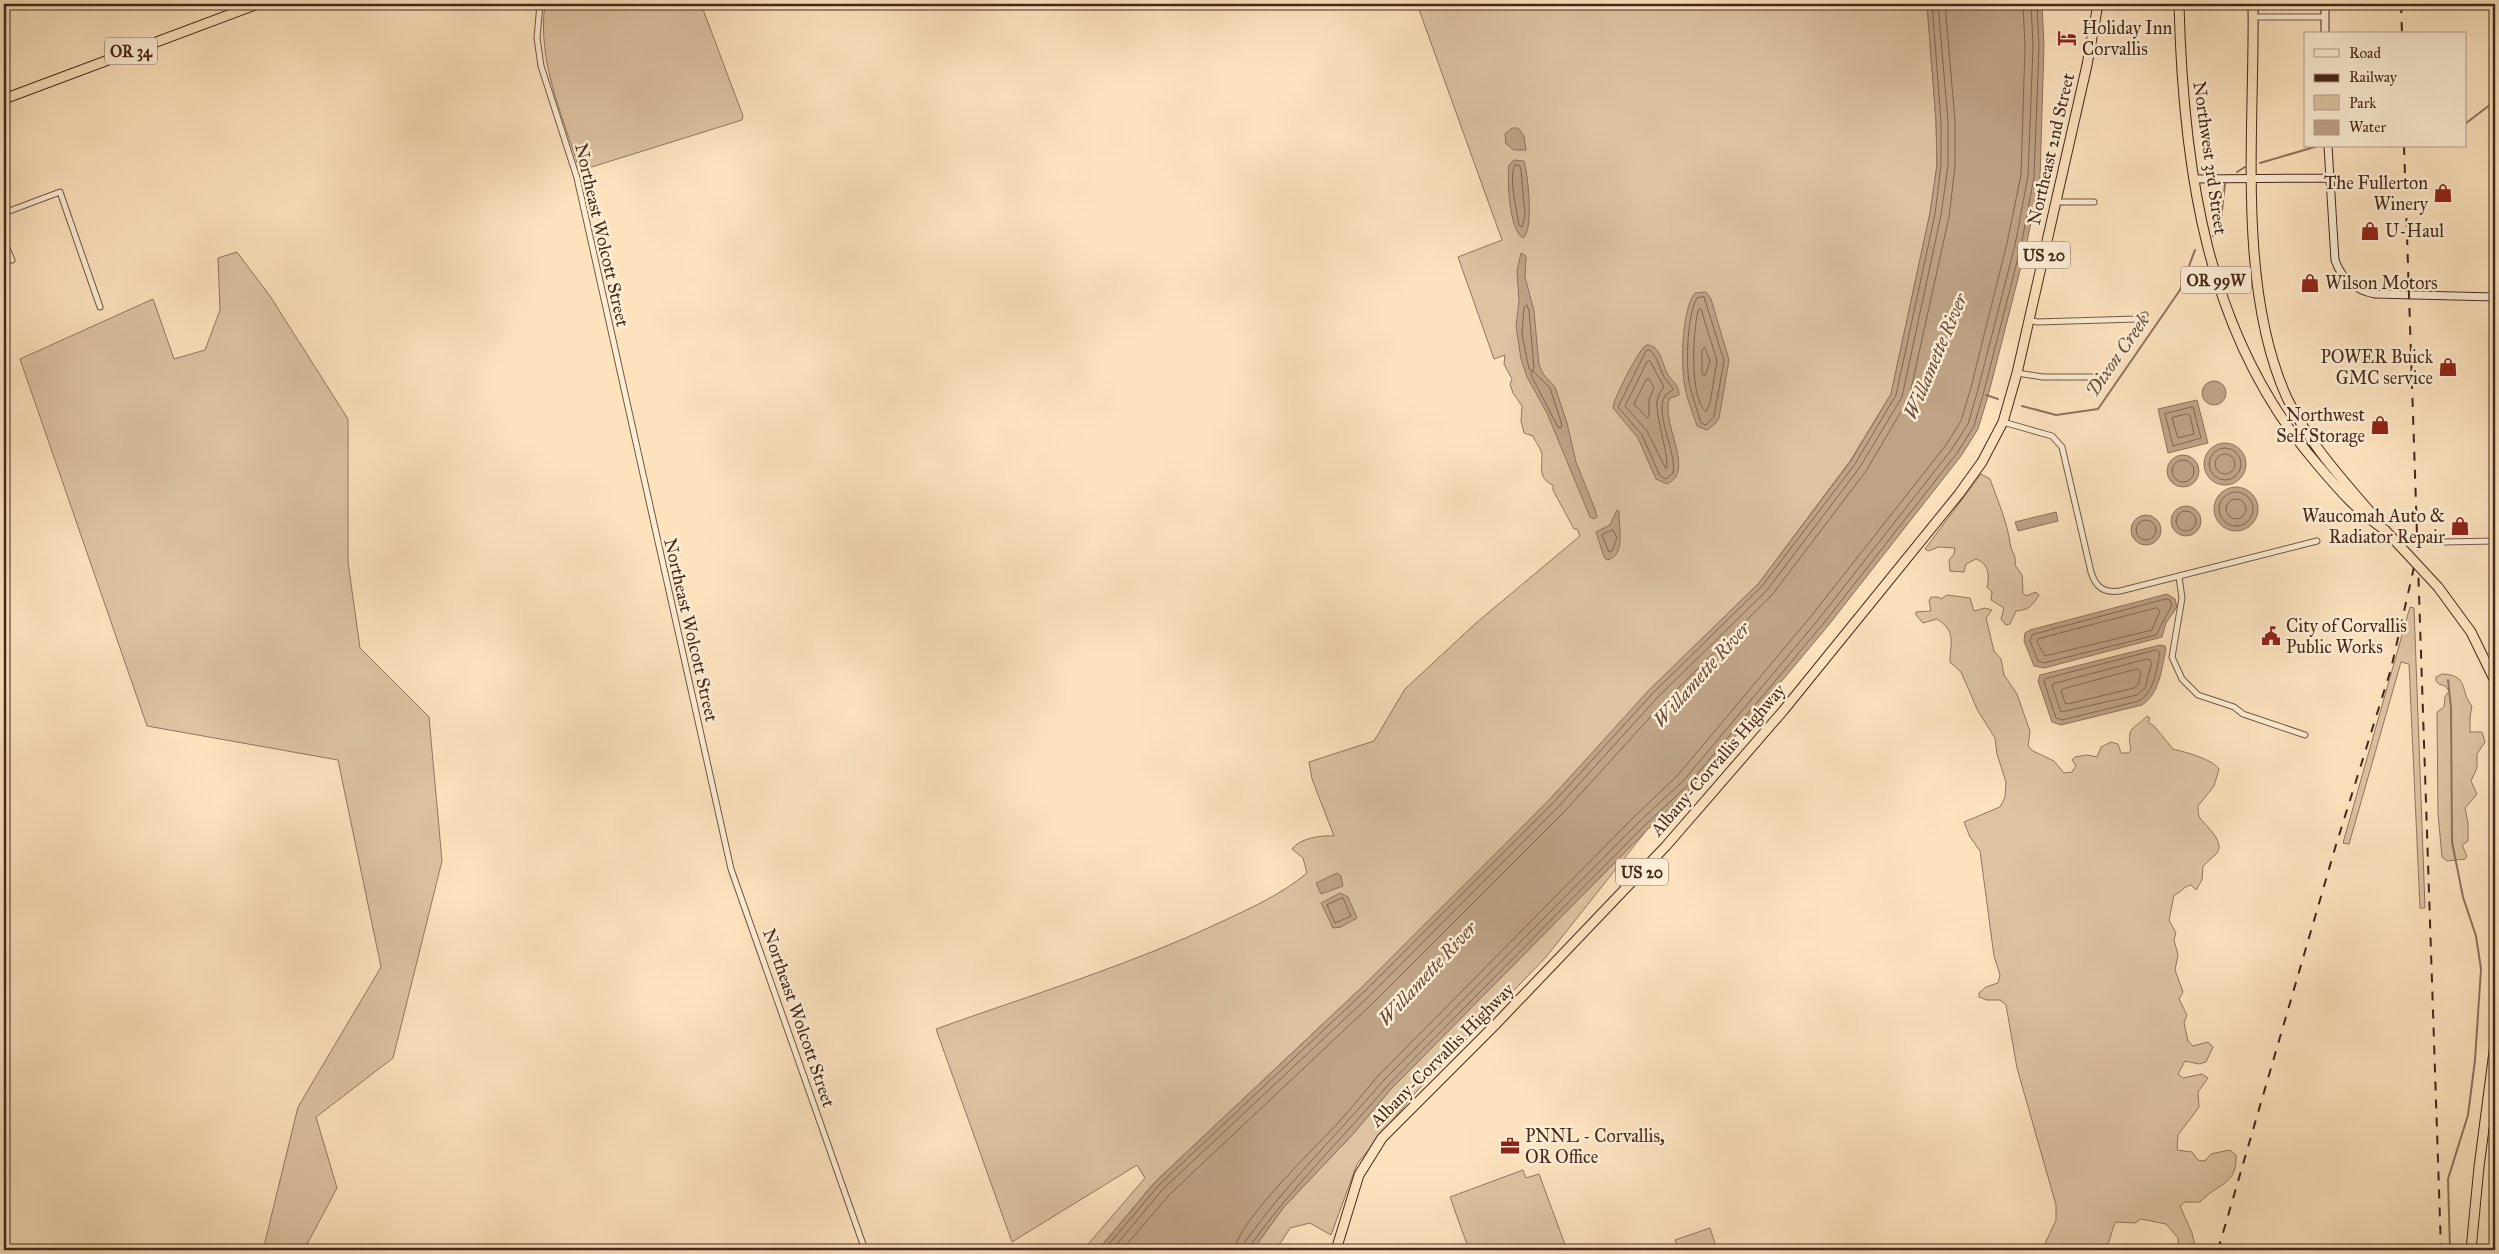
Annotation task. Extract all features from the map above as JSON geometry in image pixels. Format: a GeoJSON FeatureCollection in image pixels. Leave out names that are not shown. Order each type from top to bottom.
{"type":"FeatureCollection","features":[{"type":"Feature","properties":{"kind":"highway","name":"OR 34"},"geometry":{"type":"LineString","coordinates":[[4,99],[258,4]]}},
{"type":"Feature","properties":{"kind":"highway","name":"Northeast 2nd Street"},"geometry":{"type":"LineString","coordinates":[[1959,494],[1989,452],[2004,422],[2017,373],[2087,65],[2098,4]]}},
{"type":"Feature","properties":{"kind":"highway","name":"Northwest 3rd Street"},"geometry":{"type":"LineString","coordinates":[[2179,4],[2182,91],[2193,179],[2212,268],[2232,326],[2253,371],[2282,418],[2309,455],[2362,514],[2385,530]]}},
{"type":"Feature","properties":{"kind":"highway","name":"OR 99W"},"geometry":{"type":"LineString","coordinates":[[2253,4],[2253,178],[2257,279],[2264,327],[2277,372],[2298,419],[2319,451],[2385,530],[2438,587],[2471,632],[2495,681]]}},
{"type":"Feature","properties":{"kind":"highway","name":"Albany-Corvallis Highway"},"geometry":{"type":"LineString","coordinates":[[1336,1250],[1359,1175],[1382,1138],[1503,1017],[1666,846],[1783,711],[1959,494]]}},
{"type":"Feature","properties":{"kind":"highway"},"geometry":{"type":"LineString","coordinates":[[2471,1250],[2479,1167],[2495,1044]]}},
{"type":"Feature","properties":{"kind":"street","name":"Northeast Wolcott Street"},"geometry":{"type":"LineString","coordinates":[[540,4],[537,38],[542,66],[577,178],[731,869],[865,1250]]}},
{"type":"Feature","properties":{"kind":"street"},"geometry":{"type":"LineString","coordinates":[[2325,4],[2325,32]]}},
{"type":"Feature","properties":{"kind":"street"},"geometry":{"type":"LineString","coordinates":[[2254,17],[2325,17]]}},
{"type":"Feature","properties":{"kind":"street"},"geometry":{"type":"LineString","coordinates":[[2328,148],[2335,260],[2342,276],[2348,282],[2366,292],[2495,296]]}},
{"type":"Feature","properties":{"kind":"street"},"geometry":{"type":"LineString","coordinates":[[2193,179],[2330,178]]}},
{"type":"Feature","properties":{"kind":"street"},"geometry":{"type":"LineString","coordinates":[[4,213],[60,192],[100,307]]}},
{"type":"Feature","properties":{"kind":"street"},"geometry":{"type":"LineString","coordinates":[[2056,202],[2094,202]]}},
{"type":"Feature","properties":{"kind":"street"},"geometry":{"type":"LineString","coordinates":[[4,241],[12,260]]}},
{"type":"Feature","properties":{"kind":"street"},"geometry":{"type":"LineString","coordinates":[[2029,320],[2037,322],[2137,319],[2145,315]]}},
{"type":"Feature","properties":{"kind":"street"},"geometry":{"type":"LineString","coordinates":[[2017,373],[2043,377],[2100,377]]}},
{"type":"Feature","properties":{"kind":"street"},"geometry":{"type":"LineString","coordinates":[[2004,422],[2052,436],[2062,447],[2091,572],[2100,588],[2111,592],[2120,592],[2317,540]]}},
{"type":"Feature","properties":{"kind":"street"},"geometry":{"type":"LineString","coordinates":[[2434,538],[2444,542],[2495,541]]}},
{"type":"Feature","properties":{"kind":"street"},"geometry":{"type":"LineString","coordinates":[[2179,577],[2182,598],[2172,657],[2182,679],[2198,695],[2234,707],[2242,714],[2305,735]]}},
{"type":"Feature","properties":{"kind":"green space"},"geometry":{"type":"Polygon","coordinates":[[[545,4],[701,4],[743,116],[742,120],[582,170],[578,166],[558,106],[548,66],[543,25],[545,4]]]}},
{"type":"Feature","properties":{"kind":"green space"},"geometry":{"type":"Polygon","coordinates":[[[1417,4],[1927,4],[1936,121],[1937,165],[1930,213],[1891,394],[1850,461],[1759,583],[1661,679],[1550,799],[1360,989],[1154,1183],[1098,1250],[1083,1250],[1145,1178],[1137,1165],[1012,1242],[936,1029],[1080,979],[1187,938],[1277,894],[1297,881],[1307,873],[1303,858],[1292,849],[1300,842],[1306,840],[1334,836],[1312,779],[1309,762],[1374,741],[1405,689],[1476,623],[1580,536],[1577,529],[1574,529],[1553,490],[1553,485],[1543,476],[1542,454],[1539,447],[1533,436],[1524,433],[1521,421],[1522,406],[1513,393],[1510,384],[1512,379],[1504,364],[1505,355],[1494,359],[1458,257],[1502,240],[1417,4]]]}},
{"type":"Feature","properties":{"kind":"green space"},"geometry":{"type":"Polygon","coordinates":[[[237,252],[270,296],[348,419],[348,562],[360,648],[429,717],[442,861],[393,1058],[316,1117],[337,1188],[304,1250],[256,1250],[264,1246],[298,1107],[381,967],[338,760],[147,726],[20,359],[153,299],[174,359],[205,350],[220,310],[218,258],[237,252]]]}},
{"type":"Feature","properties":{"kind":"green space"},"geometry":{"type":"Polygon","coordinates":[[[1981,474],[1990,479],[2007,527],[2015,565],[2022,575],[2023,593],[2026,596],[2036,592],[2039,595],[2030,607],[2016,611],[2010,624],[2006,625],[2001,619],[2004,608],[1991,600],[1992,592],[1987,587],[1988,574],[1983,563],[1976,559],[1966,564],[1964,572],[1950,571],[1949,560],[1954,554],[1955,548],[1939,547],[1928,551],[1925,549],[1981,474]]]}},
{"type":"Feature","properties":{"kind":"green space"},"geometry":{"type":"Polygon","coordinates":[[[1947,595],[1970,598],[1974,611],[1985,608],[1992,610],[1986,618],[1994,651],[2001,659],[2004,675],[2017,694],[2030,731],[2028,746],[2033,751],[2054,761],[2064,773],[2072,772],[2076,766],[2072,760],[2075,757],[2087,755],[2097,757],[2101,747],[2111,742],[2118,744],[2121,753],[2128,753],[2131,750],[2130,732],[2147,716],[2150,718],[2148,722],[2154,726],[2173,749],[2205,759],[2216,765],[2219,769],[2214,786],[2198,806],[2200,818],[2218,841],[2218,851],[2203,866],[2202,880],[2196,890],[2191,885],[2174,895],[2169,920],[2176,933],[2174,940],[2178,955],[2175,970],[2183,992],[2179,999],[2187,1015],[2184,1023],[2188,1041],[2193,1046],[2208,1042],[2213,1047],[2206,1062],[2199,1064],[2185,1061],[2178,1074],[2183,1078],[2202,1074],[2208,1078],[2198,1092],[2199,1107],[2178,1135],[2177,1150],[2192,1152],[2198,1160],[2202,1161],[2206,1160],[2211,1154],[2230,1150],[2236,1155],[2236,1165],[2230,1178],[2225,1183],[2200,1202],[2185,1202],[2180,1206],[2192,1233],[2196,1250],[2179,1250],[2178,1238],[2166,1224],[2141,1219],[2135,1223],[2116,1222],[2104,1250],[2042,1250],[2056,1220],[2056,1205],[2017,1068],[2006,1005],[2000,1000],[1987,1000],[1979,997],[1979,993],[1986,987],[1998,983],[2000,975],[1994,956],[1980,851],[1970,837],[1964,822],[2000,807],[2005,797],[2006,782],[1997,754],[1995,738],[1978,711],[1961,672],[1950,662],[1950,633],[1937,619],[1923,623],[1916,615],[1916,612],[1931,611],[1929,601],[1931,597],[1941,599],[1947,595]]]}},
{"type":"Feature","properties":{"kind":"green space"},"geometry":{"type":"Polygon","coordinates":[[[2410,607],[2414,608],[2425,908],[2420,908],[2409,664],[2401,662],[2349,844],[2343,843],[2410,607]]]}},
{"type":"Feature","properties":{"kind":"green space"},"geometry":{"type":"Polygon","coordinates":[[[2442,674],[2457,677],[2463,685],[2472,706],[2470,732],[2482,732],[2485,742],[2477,754],[2477,768],[2471,781],[2477,794],[2465,808],[2468,823],[2468,841],[2462,845],[2467,856],[2465,859],[2447,861],[2442,857],[2438,814],[2437,712],[2444,707],[2445,697],[2449,691],[2445,686],[2436,681],[2436,677],[2442,674]]]}},
{"type":"Feature","properties":{"kind":"green space"},"geometry":{"type":"Polygon","coordinates":[[[1646,831],[1546,957],[1415,1093],[1357,1164],[1331,1235],[1310,1223],[1290,1228],[1276,1250],[1253,1250],[1283,1208],[1353,1134],[1391,1089],[1646,831]]]}},
{"type":"Feature","properties":{"kind":"green space"},"geometry":{"type":"Polygon","coordinates":[[[1523,1170],[1526,1178],[1539,1174],[1567,1250],[1469,1250],[1450,1197],[1523,1170]]]}},
{"type":"Feature","properties":{"kind":"green space"},"geometry":{"type":"Polygon","coordinates":[[[1710,1228],[1717,1250],[1672,1250],[1678,1248],[1675,1240],[1710,1228]]]}},
{"type":"Feature","properties":{"kind":"water","name":"Willamette River"},"geometry":{"type":"Polygon","coordinates":[[[1927,4],[2042,4],[2044,46],[2040,177],[2026,247],[1988,396],[1978,429],[1961,456],[1827,627],[1692,788],[1646,831],[1391,1089],[1353,1134],[1283,1208],[1253,1250],[1098,1250],[1155,1182],[1360,989],[1550,799],[1649,690],[1759,583],[1851,461],[1891,394],[1930,213],[1937,165],[1936,121],[1927,4]]]}},
{"type":"Feature","properties":{"kind":"water"},"geometry":{"type":"Polygon","coordinates":[[[1512,128],[1518,128],[1524,136],[1526,150],[1514,150],[1506,144],[1505,134],[1512,128]]]}},
{"type":"Feature","properties":{"kind":"water"},"geometry":{"type":"Polygon","coordinates":[[[1514,160],[1524,161],[1527,177],[1529,214],[1526,233],[1523,238],[1518,233],[1510,204],[1509,165],[1514,160]]]}},
{"type":"Feature","properties":{"kind":"water"},"geometry":{"type":"Polygon","coordinates":[[[1521,253],[1526,256],[1525,277],[1534,311],[1539,365],[1544,375],[1555,387],[1567,423],[1576,462],[1596,512],[1597,517],[1594,519],[1590,517],[1547,413],[1527,377],[1521,359],[1516,326],[1519,301],[1517,271],[1521,253]]]}},
{"type":"Feature","properties":{"kind":"water"},"geometry":{"type":"Polygon","coordinates":[[[1706,292],[1711,299],[1729,360],[1719,418],[1707,430],[1697,426],[1689,404],[1684,381],[1683,361],[1687,311],[1695,293],[1706,292]]]}},
{"type":"Feature","properties":{"kind":"water"},"geometry":{"type":"Polygon","coordinates":[[[1646,345],[1658,351],[1668,375],[1677,386],[1679,392],[1679,395],[1670,398],[1668,408],[1679,468],[1675,478],[1667,484],[1656,479],[1638,438],[1613,408],[1626,375],[1646,345]]]}},
{"type":"Feature","properties":{"kind":"water"},"geometry":{"type":"Polygon","coordinates":[[[2214,381],[2219,382],[2225,388],[2225,398],[2219,404],[2214,405],[2209,404],[2203,398],[2202,393],[2203,388],[2209,382],[2214,381]]]}},
{"type":"Feature","properties":{"kind":"water"},"geometry":{"type":"Polygon","coordinates":[[[2197,400],[2208,443],[2168,453],[2158,409],[2197,400]]]}},
{"type":"Feature","properties":{"kind":"water"},"geometry":{"type":"Polygon","coordinates":[[[2221,443],[2229,443],[2240,449],[2246,464],[2240,479],[2229,485],[2221,485],[2210,479],[2204,468],[2204,460],[2210,449],[2221,443]]]}},
{"type":"Feature","properties":{"kind":"water"},"geometry":{"type":"Polygon","coordinates":[[[2183,455],[2189,456],[2194,460],[2198,465],[2198,477],[2194,482],[2189,486],[2183,487],[2177,486],[2172,482],[2168,477],[2167,471],[2168,465],[2172,460],[2177,456],[2183,455]]]}},
{"type":"Feature","properties":{"kind":"water"},"geometry":{"type":"Polygon","coordinates":[[[2236,487],[2248,491],[2254,497],[2258,509],[2254,521],[2248,527],[2236,531],[2224,527],[2218,521],[2214,509],[2218,497],[2224,491],[2236,487]]]}},
{"type":"Feature","properties":{"kind":"water"},"geometry":{"type":"Polygon","coordinates":[[[2186,506],[2192,507],[2200,515],[2200,527],[2192,535],[2186,536],[2180,535],[2172,527],[2171,521],[2172,515],[2180,507],[2186,506]]]}},
{"type":"Feature","properties":{"kind":"water"},"geometry":{"type":"Polygon","coordinates":[[[1617,510],[1619,511],[1619,546],[1617,553],[1607,560],[1604,557],[1596,532],[1610,525],[1617,510]]]}},
{"type":"Feature","properties":{"kind":"water"},"geometry":{"type":"Polygon","coordinates":[[[2056,512],[2058,521],[2018,531],[2015,522],[2056,512]]]}},
{"type":"Feature","properties":{"kind":"water"},"geometry":{"type":"Polygon","coordinates":[[[2146,515],[2157,519],[2161,530],[2157,541],[2146,545],[2135,541],[2131,530],[2135,519],[2146,515]]]}},
{"type":"Feature","properties":{"kind":"water"},"geometry":{"type":"Polygon","coordinates":[[[2167,594],[2175,599],[2177,607],[2166,623],[2162,637],[2044,668],[2034,666],[2024,641],[2025,633],[2030,630],[2167,594]]]}},
{"type":"Feature","properties":{"kind":"water"},"geometry":{"type":"Polygon","coordinates":[[[2160,645],[2165,646],[2166,650],[2159,680],[2153,694],[2142,705],[2061,725],[2052,722],[2038,681],[2040,675],[2160,645]]]}},
{"type":"Feature","properties":{"kind":"water"},"geometry":{"type":"Polygon","coordinates":[[[1337,873],[1341,876],[1343,886],[1321,894],[1316,883],[1337,873]]]}},
{"type":"Feature","properties":{"kind":"water"},"geometry":{"type":"Polygon","coordinates":[[[1340,893],[1348,897],[1357,918],[1341,927],[1333,928],[1321,903],[1340,893]]]}},
{"type":"Feature","properties":{"kind":"waterway","name":"Dixon Creek"},"geometry":{"type":"LineString","coordinates":[[2466,123],[2495,101]]}},
{"type":"Feature","properties":{"kind":"waterway","name":"Dixon Creek"},"geometry":{"type":"LineString","coordinates":[[2260,163],[2311,148]]}},
{"type":"Feature","properties":{"kind":"waterway","name":"Dixon Creek"},"geometry":{"type":"LineString","coordinates":[[2237,172],[2245,167]]}},
{"type":"Feature","properties":{"kind":"waterway","name":"Dixon Creek"},"geometry":{"type":"LineString","coordinates":[[2213,236],[2220,228],[2225,184]]}},
{"type":"Feature","properties":{"kind":"waterway","name":"Dixon Creek"},"geometry":{"type":"LineString","coordinates":[[2022,406],[2056,415],[2098,409],[2180,290],[2195,250]]}},
{"type":"Feature","properties":{"kind":"waterway","name":"Dixon Creek"},"geometry":{"type":"LineString","coordinates":[[1986,395],[1998,399]]}},
{"type":"Feature","properties":{"kind":"waterway"},"geometry":{"type":"LineString","coordinates":[[2448,680],[2451,708],[2452,842],[2463,897],[2476,936],[2481,969],[2475,1060],[2468,1115],[2448,1179],[2450,1250]]}},
{"type":"Feature","properties":{"kind":"railway"},"geometry":{"type":"LineString","coordinates":[[2401,4],[2402,32]]}},
{"type":"Feature","properties":{"kind":"railway"},"geometry":{"type":"LineString","coordinates":[[2404,148],[2441,1250]]}},
{"type":"Feature","properties":{"kind":"railway"},"geometry":{"type":"LineString","coordinates":[[2218,1250],[2336,845],[2391,669],[2414,567]]}},
{"type":"Feature","properties":{"kind":"place","name":"Holiday Inn Corvallis"},"geometry":{"type":"Point","coordinates":[2067,38]}},
{"type":"Feature","properties":{"kind":"place","name":"The Fullerton Winery"},"geometry":{"type":"Point","coordinates":[2443,193]}},
{"type":"Feature","properties":{"kind":"place","name":"U-Haul"},"geometry":{"type":"Point","coordinates":[2370,231]}},
{"type":"Feature","properties":{"kind":"place","name":"Wilson Motors"},"geometry":{"type":"Point","coordinates":[2310,283]}},
{"type":"Feature","properties":{"kind":"place","name":"POWER Buick GMC service"},"geometry":{"type":"Point","coordinates":[2448,367]}},
{"type":"Feature","properties":{"kind":"place","name":"Northwest Self Storage"},"geometry":{"type":"Point","coordinates":[2380,425]}},
{"type":"Feature","properties":{"kind":"place","name":"Waucomah Auto & Radiator Repair"},"geometry":{"type":"Point","coordinates":[2460,526]}},
{"type":"Feature","properties":{"kind":"place","name":"City of Corvallis Public Works"},"geometry":{"type":"Point","coordinates":[2271,636]}},
{"type":"Feature","properties":{"kind":"place","name":"PNNL - Corvallis, OR Office"},"geometry":{"type":"Point","coordinates":[1510,1146]}}]}
